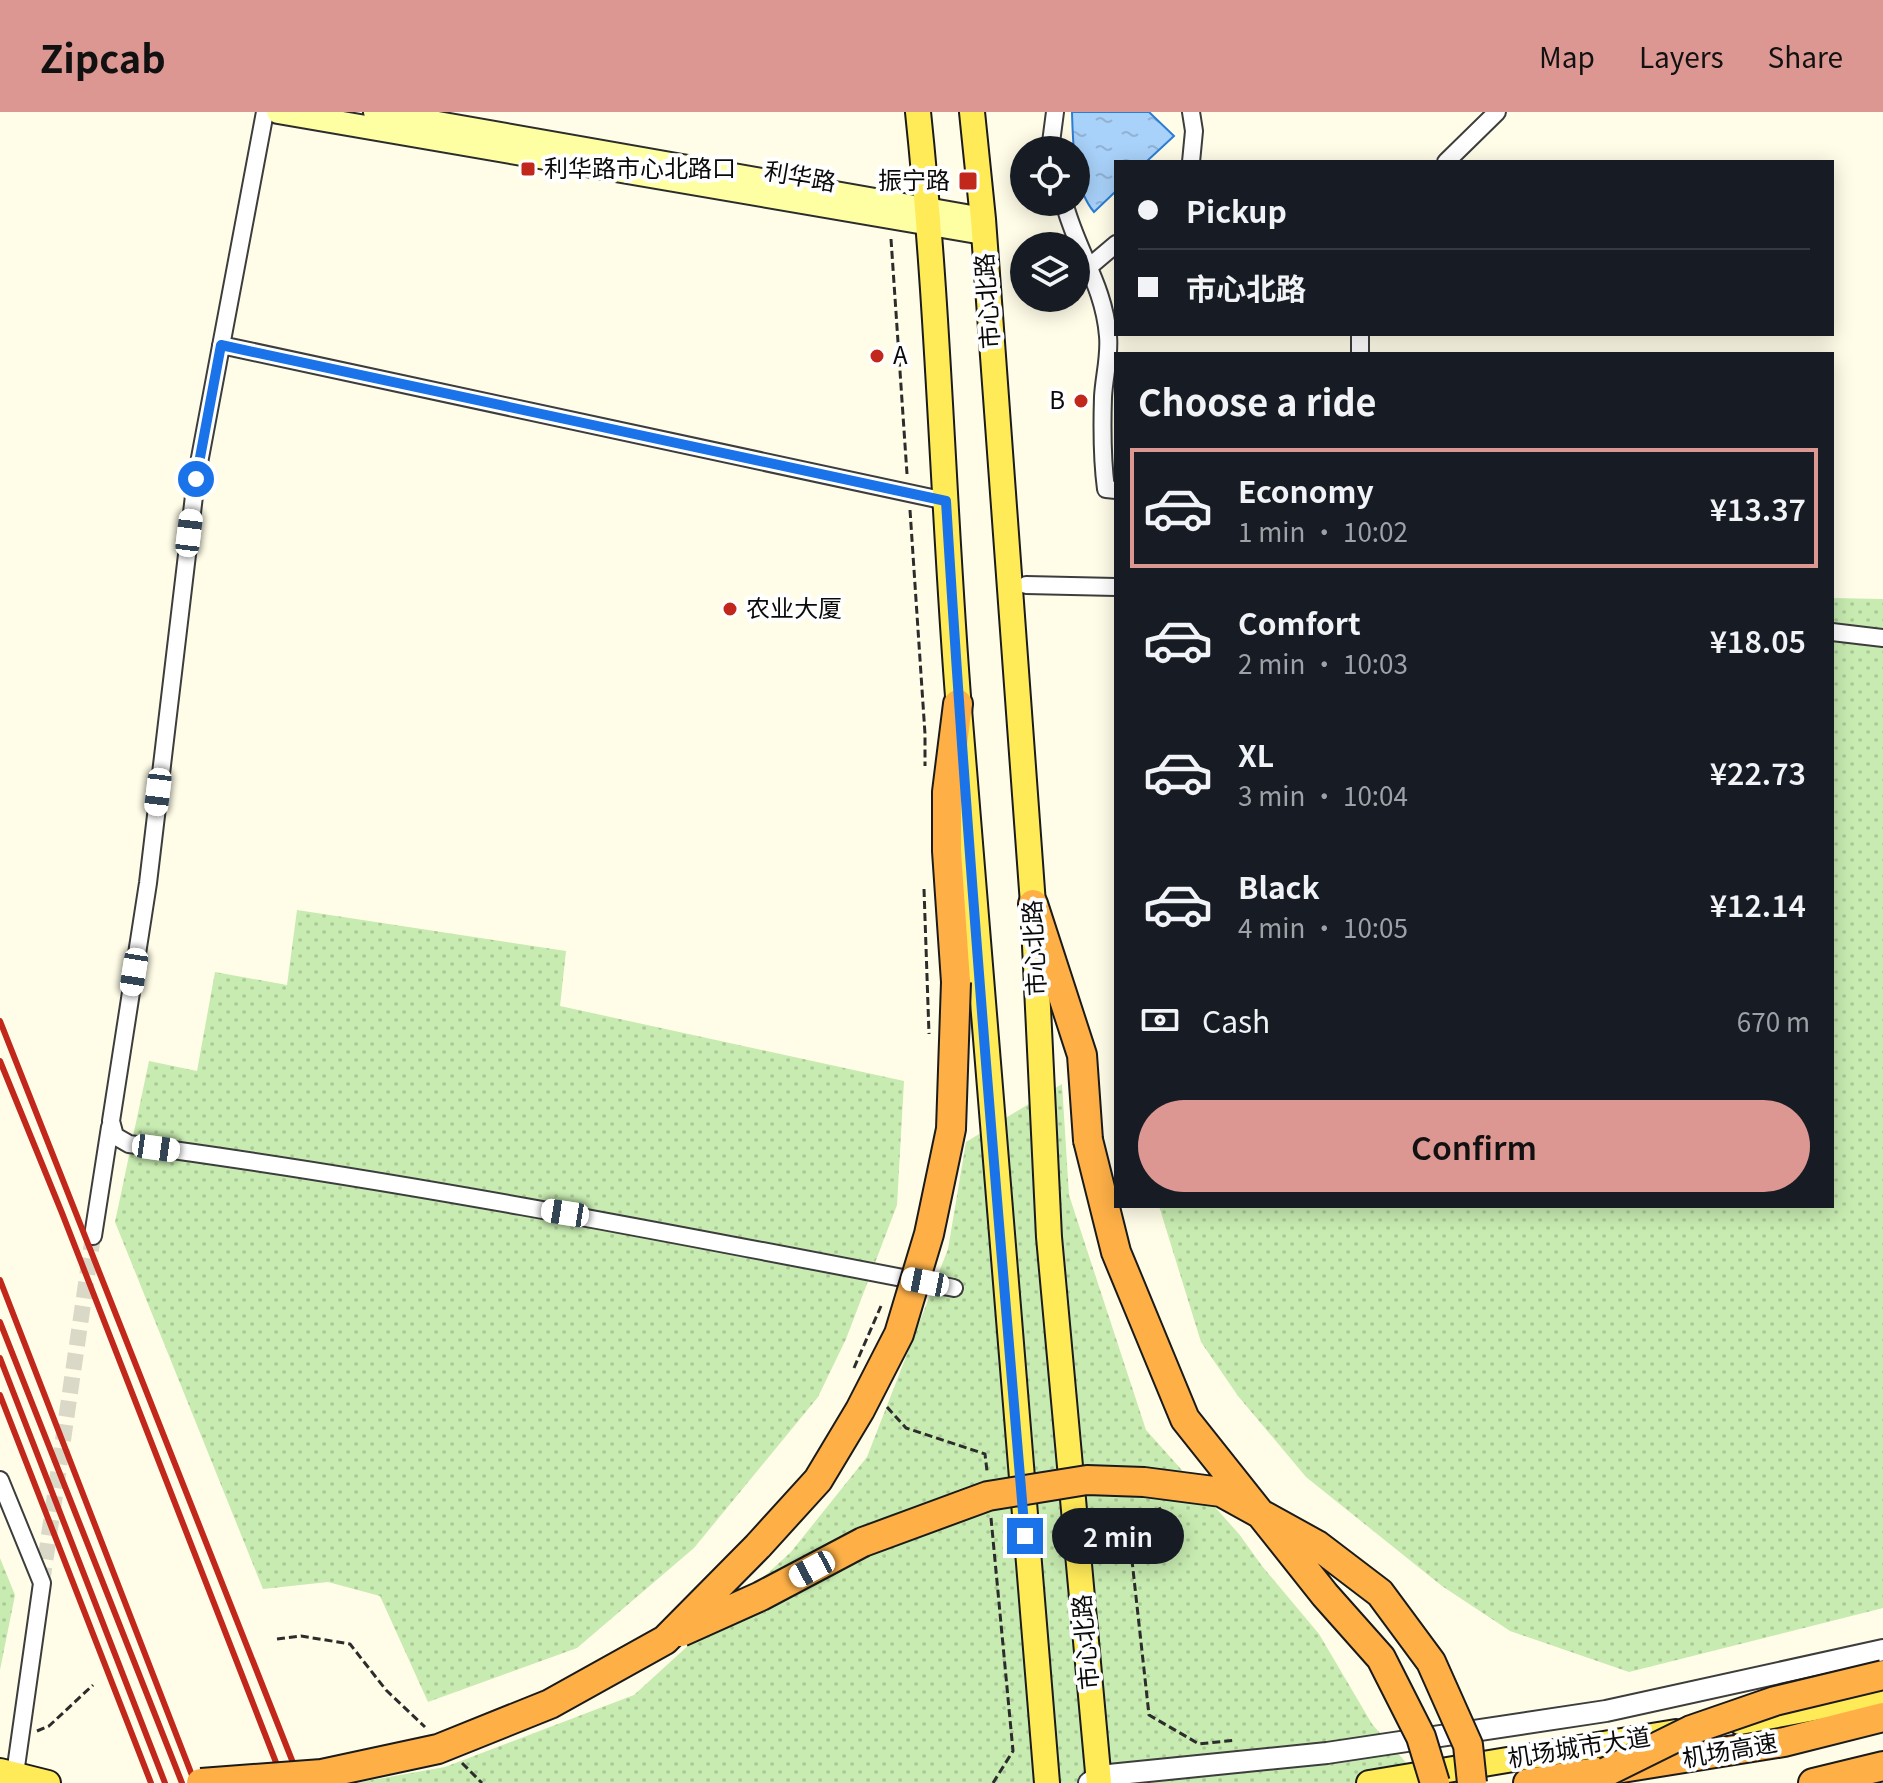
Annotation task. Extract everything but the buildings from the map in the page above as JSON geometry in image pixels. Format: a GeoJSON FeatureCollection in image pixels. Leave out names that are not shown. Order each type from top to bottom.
{"type":"FeatureCollection","features":[{"type":"Feature","properties":{"kind":"highway"},"geometry":{"type":"LineString","coordinates":[[665,1640],[818,1480],[860,1410],[899,1334],[929,1234],[951,1129],[956,982],[947,851],[947,792],[958,704]]}},
{"type":"Feature","properties":{"kind":"highway"},"geometry":{"type":"LineString","coordinates":[[1033,904],[1082,1055],[1088,1140],[1116,1252],[1185,1419],[1325,1595],[1381,1658],[1421,1737],[1435,1783]]}},
{"type":"Feature","properties":{"kind":"highway"},"geometry":{"type":"LineString","coordinates":[[201,1783],[322,1774],[438,1749],[550,1704],[665,1640],[761,1596],[863,1542],[988,1496],[1087,1480],[1144,1482],[1221,1492],[1317,1545],[1380,1593],[1431,1662],[1468,1745],[1472,1783]]}},
{"type":"Feature","properties":{"kind":"highway"},"geometry":{"type":"LineString","coordinates":[[1606,1772],[1691,1730],[1775,1701],[1883,1675]]}},
{"type":"Feature","properties":{"kind":"highway","name":"机场高速"},"geometry":{"type":"LineString","coordinates":[[1528,1783],[1784,1742],[1883,1717]]}},
{"type":"Feature","properties":{"kind":"highway"},"geometry":{"type":"LineString","coordinates":[[1813,1783],[1883,1766]]}},
{"type":"Feature","properties":{"kind":"main road","name":"利华路"},"geometry":{"type":"LineString","coordinates":[[278,112],[983,226]]}},
{"type":"Feature","properties":{"kind":"main road","name":"利华路"},"geometry":{"type":"LineString","coordinates":[[375,112],[929,217]]}},
{"type":"Feature","properties":{"kind":"main road"},"geometry":{"type":"LineString","coordinates":[[918,112],[929,217],[958,704],[998,1226],[1047,1783]]}},
{"type":"Feature","properties":{"kind":"main road","name":"市心北路"},"geometry":{"type":"LineString","coordinates":[[972,112],[1033,904],[1049,1237],[1096,1781]]}},
{"type":"Feature","properties":{"kind":"main road","name":"机场城市大道"},"geometry":{"type":"LineString","coordinates":[[1369,1783],[1771,1717],[1883,1695]]}},
{"type":"Feature","properties":{"kind":"main road"},"geometry":{"type":"LineString","coordinates":[[9,1776],[48,1783]]}},
{"type":"Feature","properties":{"kind":"street"},"geometry":{"type":"LineString","coordinates":[[93,1236],[148,883],[196,479],[265,112]]}},
{"type":"Feature","properties":{"kind":"street"},"geometry":{"type":"LineString","coordinates":[[1052,136],[1055,112]]}},
{"type":"Feature","properties":{"kind":"street"},"geometry":{"type":"LineString","coordinates":[[1191,112],[1194,131],[1191,160]]}},
{"type":"Feature","properties":{"kind":"street"},"geometry":{"type":"LineString","coordinates":[[1448,160],[1497,112]]}},
{"type":"Feature","properties":{"kind":"street"},"geometry":{"type":"LineString","coordinates":[[1090,266],[1114,246]]}},
{"type":"Feature","properties":{"kind":"street"},"geometry":{"type":"LineString","coordinates":[[1090,269],[1100,291],[1108,338],[1103,397],[1103,464],[1106,489],[1114,490]]}},
{"type":"Feature","properties":{"kind":"street"},"geometry":{"type":"LineString","coordinates":[[221,345],[946,501]]}},
{"type":"Feature","properties":{"kind":"street"},"geometry":{"type":"LineString","coordinates":[[1026,585],[1114,587]]}},
{"type":"Feature","properties":{"kind":"street"},"geometry":{"type":"LineString","coordinates":[[1834,632],[1883,638]]}},
{"type":"Feature","properties":{"kind":"street"},"geometry":{"type":"LineString","coordinates":[[111,1121],[115,1136],[129,1144],[237,1158],[565,1213],[954,1288]]}},
{"type":"Feature","properties":{"kind":"street"},"geometry":{"type":"LineString","coordinates":[[0,1480],[42,1583],[20,1737],[9,1776]]}},
{"type":"Feature","properties":{"kind":"street"},"geometry":{"type":"LineString","coordinates":[[1096,1781],[1327,1753],[1606,1711],[1883,1650]]}},
{"type":"Feature","properties":{"kind":"path"},"geometry":{"type":"LineString","coordinates":[[277,1639],[301,1636],[350,1644],[386,1690],[429,1731]]}},
{"type":"Feature","properties":{"kind":"path"},"geometry":{"type":"LineString","coordinates":[[20,1737],[49,1726],[93,1685]]}},
{"type":"Feature","properties":{"kind":"path"},"geometry":{"type":"LineString","coordinates":[[461,1762],[482,1783]]}},
{"type":"Feature","properties":{"kind":"green space"},"geometry":{"type":"Polygon","coordinates":[[[1834,598],[1883,599],[1883,1608],[1629,1672],[1510,1631],[1442,1586],[1306,1477],[1238,1396],[1201,1342],[1160,1208],[1834,1208],[1834,598]]]}},
{"type":"Feature","properties":{"kind":"green space"},"geometry":{"type":"Polygon","coordinates":[[[297,910],[566,951],[560,1006],[904,1081],[897,1205],[846,1339],[818,1397],[694,1548],[577,1648],[428,1702],[380,1596],[328,1582],[263,1589],[115,1222],[149,1061],[197,1071],[215,972],[287,985],[297,910]]]}},
{"type":"Feature","properties":{"kind":"green space"},"geometry":{"type":"Polygon","coordinates":[[[1062,1084],[1069,1195],[1146,1430],[1239,1534],[1319,1634],[1372,1724],[1424,1783],[355,1783],[445,1767],[634,1695],[791,1552],[867,1457],[948,1249],[966,1142],[1062,1084]]]}},
{"type":"Feature","properties":{"kind":"green space"},"geometry":{"type":"Polygon","coordinates":[[[0,1558],[15,1595],[0,1670],[0,1558]]]}},
{"type":"Feature","properties":{"kind":"water"},"geometry":{"type":"Polygon","coordinates":[[[1072,112],[1149,112],[1174,136],[1148,160],[1114,160],[1114,193],[1094,212],[1090,206],[1090,136],[1073,136],[1072,112]]]}},
{"type":"Feature","properties":{"kind":"tunnel"},"geometry":{"type":"LineString","coordinates":[[42,1583],[93,1236]]}},
{"type":"Feature","properties":{"kind":"railway"},"geometry":{"type":"LineString","coordinates":[[0,1021],[301,1783]]}},
{"type":"Feature","properties":{"kind":"railway"},"geometry":{"type":"LineString","coordinates":[[0,1061],[284,1783]]}},
{"type":"Feature","properties":{"kind":"railway"},"geometry":{"type":"LineString","coordinates":[[0,1280],[195,1783]]}},
{"type":"Feature","properties":{"kind":"railway"},"geometry":{"type":"LineString","coordinates":[[0,1322],[182,1783]]}},
{"type":"Feature","properties":{"kind":"railway"},"geometry":{"type":"LineString","coordinates":[[0,1358],[165,1783]]}},
{"type":"Feature","properties":{"kind":"railway"},"geometry":{"type":"LineString","coordinates":[[0,1395],[151,1783]]}},
{"type":"Feature","properties":{"kind":"place","name":"利华路市心北路口"},"geometry":{"type":"Point","coordinates":[528,169]}},
{"type":"Feature","properties":{"kind":"place","name":"振宁路"},"geometry":{"type":"Point","coordinates":[968,181]}},
{"type":"Feature","properties":{"kind":"place","name":"A"},"geometry":{"type":"Point","coordinates":[877,356]}},
{"type":"Feature","properties":{"kind":"place","name":"B"},"geometry":{"type":"Point","coordinates":[1081,401]}},
{"type":"Feature","properties":{"kind":"place","name":"农业大厦"},"geometry":{"type":"Point","coordinates":[730,609]}},
{"type":"Feature","properties":{"kind":"route"},"geometry":{"type":"LineString","coordinates":[[196,479],[221,345],[946,501],[958,704],[1025,1536]]}}]}
